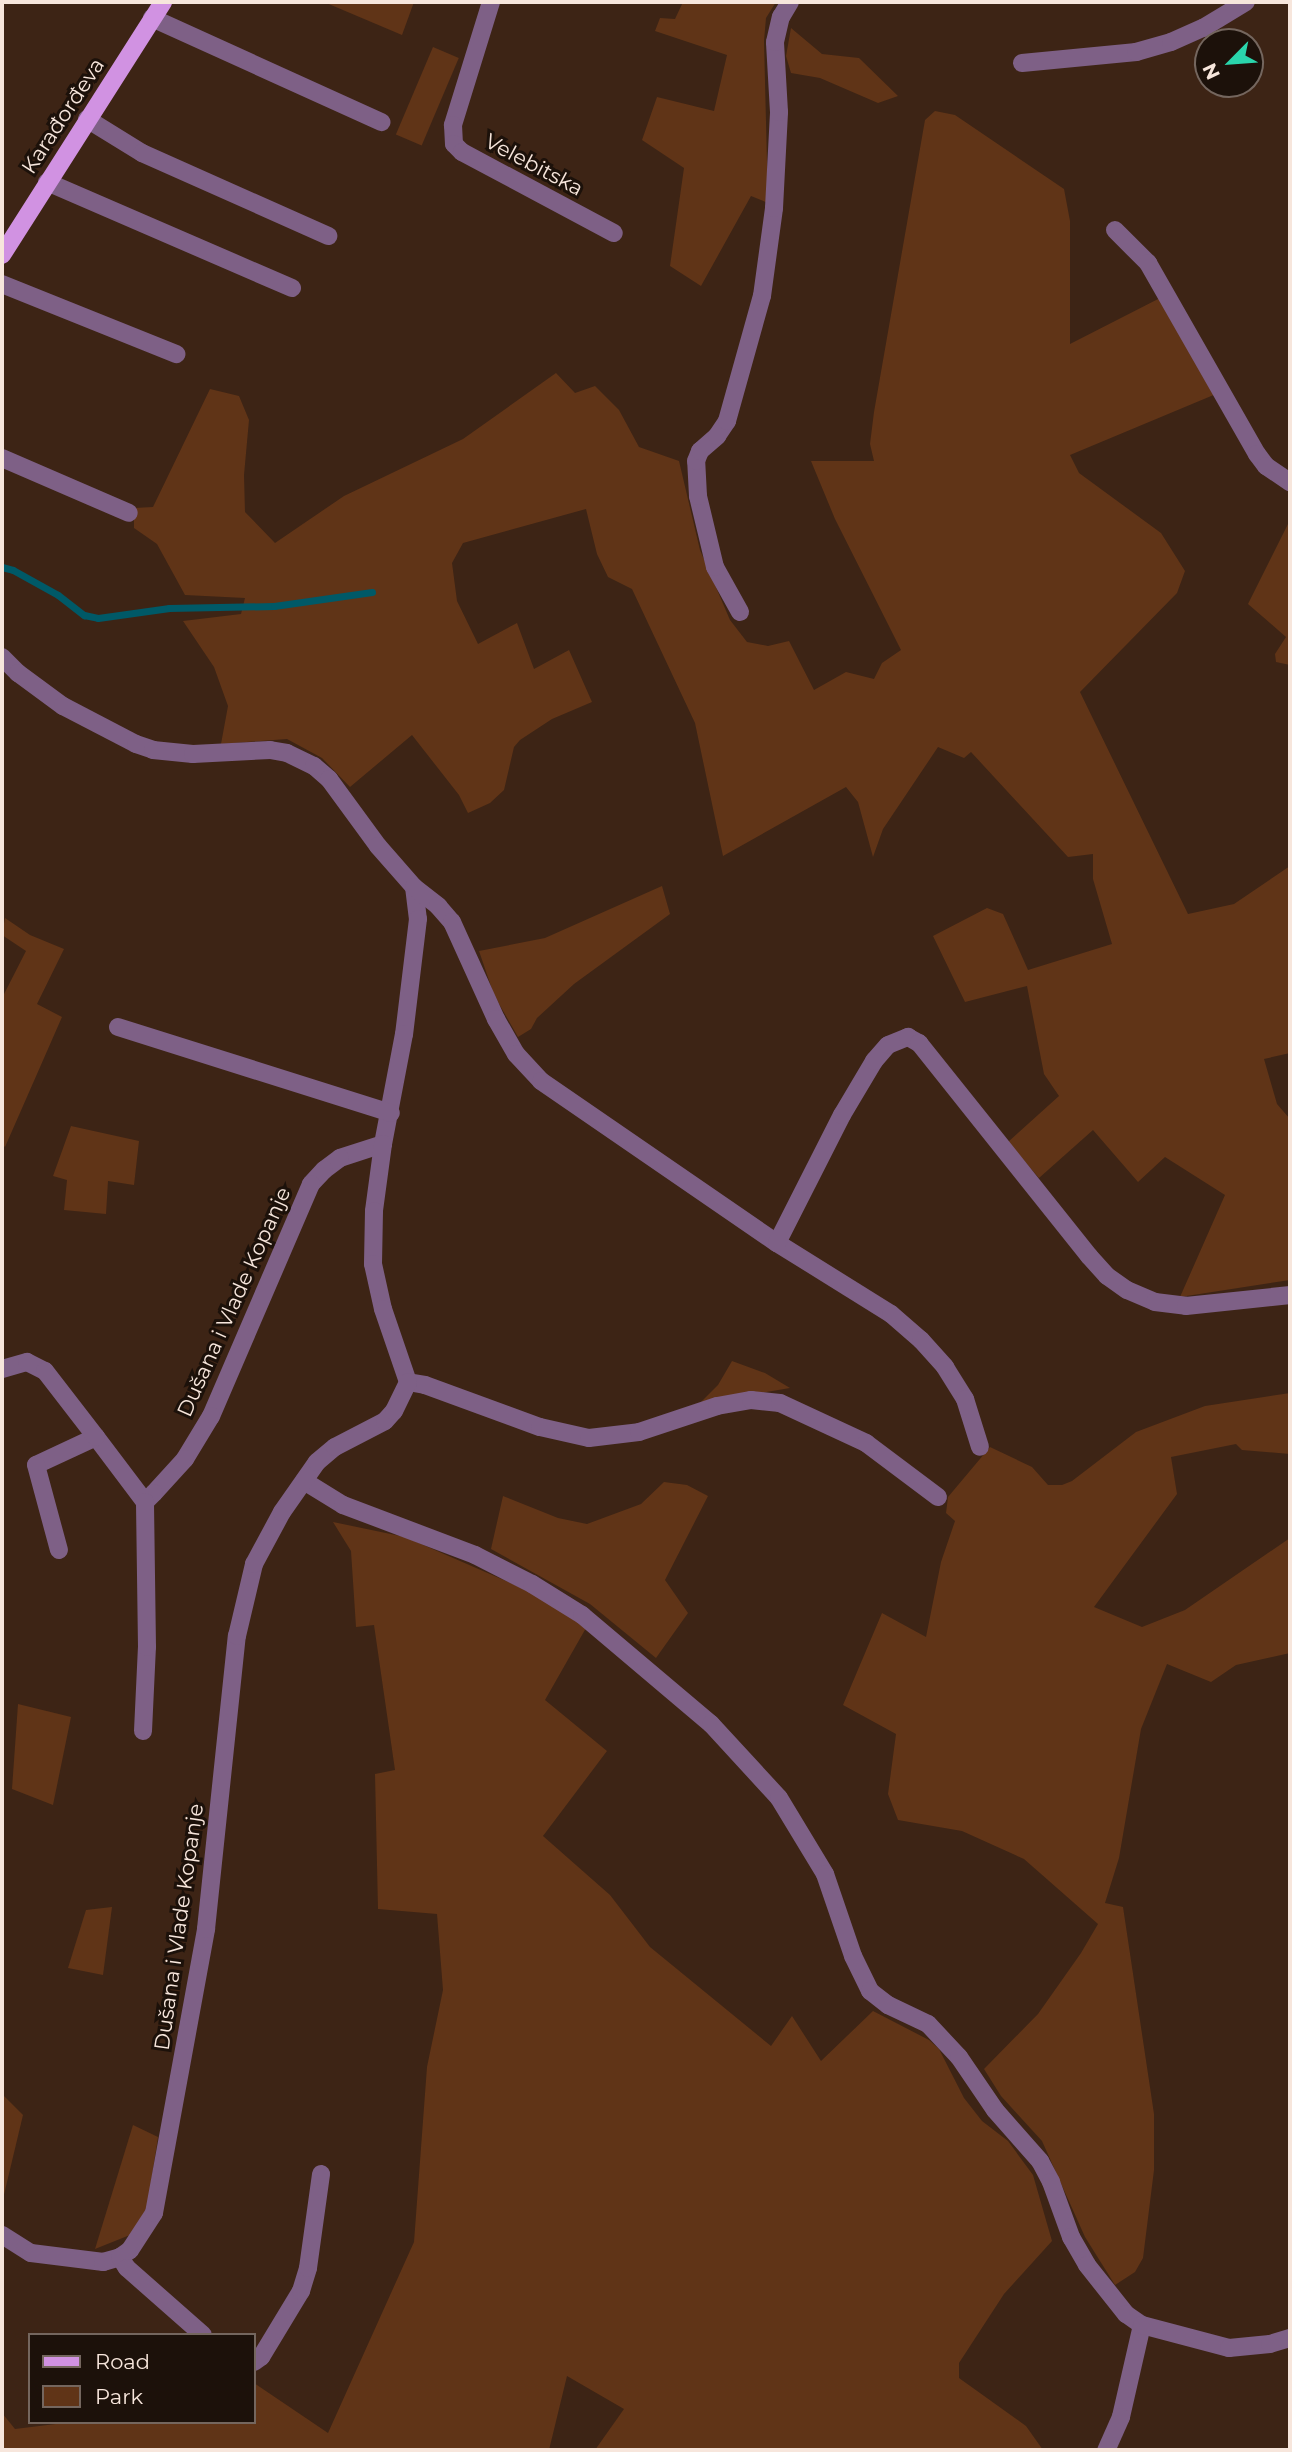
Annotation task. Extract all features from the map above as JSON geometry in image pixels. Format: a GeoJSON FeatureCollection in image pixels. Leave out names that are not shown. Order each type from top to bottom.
{"type":"FeatureCollection","features":[{"type":"Feature","properties":{"kind":"main road","name":"Karađorđeva"},"geometry":{"type":"LineString","coordinates":[[2,255],[163,2]]}},
{"type":"Feature","properties":{"kind":"street","name":"Velebitska"},"geometry":{"type":"LineString","coordinates":[[491,2],[453,125],[454,144],[462,152],[614,233]]}},
{"type":"Feature","properties":{"kind":"street"},"geometry":{"type":"LineString","coordinates":[[740,611],[715,568],[698,496],[696,461],[700,451],[717,436],[727,421],[762,296],[775,208],[779,112],[775,42],[781,17],[790,2]]}},
{"type":"Feature","properties":{"kind":"street"},"geometry":{"type":"LineString","coordinates":[[1022,63],[1136,52],[1171,43],[1203,28],[1246,2]]}},
{"type":"Feature","properties":{"kind":"street"},"geometry":{"type":"LineString","coordinates":[[152,18],[381,122]]}},
{"type":"Feature","properties":{"kind":"street"},"geometry":{"type":"LineString","coordinates":[[87,119],[142,153],[328,236]]}},
{"type":"Feature","properties":{"kind":"street"},"geometry":{"type":"LineString","coordinates":[[47,182],[292,288]]}},
{"type":"Feature","properties":{"kind":"street"},"geometry":{"type":"LineString","coordinates":[[1115,230],[1148,263],[1257,454],[1271,471],[1290,482]]}},
{"type":"Feature","properties":{"kind":"street"},"geometry":{"type":"LineString","coordinates":[[2,284],[176,354]]}},
{"type":"Feature","properties":{"kind":"street"},"geometry":{"type":"LineString","coordinates":[[2,458],[129,513]]}},
{"type":"Feature","properties":{"kind":"street"},"geometry":{"type":"LineString","coordinates":[[2,657],[18,673],[64,706],[136,744],[153,750],[193,754],[270,750],[287,753],[307,762],[329,779],[379,846],[415,887],[438,905],[452,922],[496,1019],[516,1054],[541,1081],[777,1243],[891,1314],[921,1339],[945,1367],[965,1399],[980,1447]]}},
{"type":"Feature","properties":{"kind":"street"},"geometry":{"type":"LineString","coordinates":[[415,887],[418,919],[415,955],[374,1211],[374,1271],[383,1309],[408,1382],[425,1385],[540,1427],[589,1438],[639,1432],[717,1406],[751,1400],[773,1402],[814,1417],[866,1443],[938,1497]]}},
{"type":"Feature","properties":{"kind":"street"},"geometry":{"type":"LineString","coordinates":[[118,1027],[391,1113]]}},
{"type":"Feature","properties":{"kind":"street"},"geometry":{"type":"LineString","coordinates":[[777,1243],[842,1115],[874,1061],[888,1045],[908,1037],[919,1043],[1088,1256],[1107,1276],[1127,1290],[1155,1302],[1186,1306],[1290,1295]]}},
{"type":"Feature","properties":{"kind":"street","name":"Dušana i Vlade Kopanje"},"geometry":{"type":"LineString","coordinates":[[145,1502],[186,1459],[211,1416],[311,1184],[340,1158],[383,1144]]}},
{"type":"Feature","properties":{"kind":"street"},"geometry":{"type":"LineString","coordinates":[[2,1369],[27,1362],[45,1371],[145,1502],[147,1647],[143,1731]]}},
{"type":"Feature","properties":{"kind":"street","name":"Dušana i Vlade Kopanje"},"geometry":{"type":"LineString","coordinates":[[120,2257],[130,2250],[154,2213],[206,1929],[237,1636],[244,1599],[261,1547],[317,1462],[335,1447],[384,1421],[394,1411],[408,1382]]}},
{"type":"Feature","properties":{"kind":"street"},"geometry":{"type":"LineString","coordinates":[[59,1550],[36,1465],[96,1437]]}},
{"type":"Feature","properties":{"kind":"street"},"geometry":{"type":"LineString","coordinates":[[304,1481],[343,1506],[475,1555],[532,1584],[572,1609],[711,1724],[748,1761],[779,1798],[825,1874],[853,1956],[870,1991],[888,2004],[928,2024],[959,2057],[995,2110],[1026,2141],[1051,2182],[1071,2237],[1087,2265],[1126,2314],[1142,2325],[1229,2348],[1270,2344],[1290,2337]]}},
{"type":"Feature","properties":{"kind":"street"},"geometry":{"type":"LineString","coordinates":[[256,2361],[261,2357],[301,2291],[308,2268],[321,2174]]}},
{"type":"Feature","properties":{"kind":"street"},"geometry":{"type":"LineString","coordinates":[[2,2235],[15,2245],[46,2256],[103,2262],[120,2257],[127,2268],[201,2333]]}},
{"type":"Feature","properties":{"kind":"street"},"geometry":{"type":"LineString","coordinates":[[1106,2450],[1121,2417],[1142,2325]]}},
{"type":"Feature","properties":{"kind":"green space"},"geometry":{"type":"Polygon","coordinates":[[[324,2],[414,2],[402,35],[324,2]]]}},
{"type":"Feature","properties":{"kind":"green space"},"geometry":{"type":"Polygon","coordinates":[[[683,2],[776,2],[766,18],[764,41],[768,203],[751,196],[701,286],[670,266],[684,168],[642,140],[657,97],[714,111],[727,55],[655,31],[660,18],[675,19],[683,2]]]}},
{"type":"Feature","properties":{"kind":"green space"},"geometry":{"type":"Polygon","coordinates":[[[791,28],[822,54],[859,58],[898,96],[878,103],[820,78],[791,73],[786,56],[791,28]]]}},
{"type":"Feature","properties":{"kind":"green space"},"geometry":{"type":"Polygon","coordinates":[[[433,47],[459,58],[422,145],[396,134],[433,47]]]}},
{"type":"Feature","properties":{"kind":"green space"},"geometry":{"type":"Polygon","coordinates":[[[935,111],[955,115],[1064,189],[1070,221],[1070,344],[1162,297],[1216,394],[1070,455],[1079,473],[1161,533],[1185,571],[1177,593],[1080,692],[1188,914],[1234,904],[1290,866],[1290,1053],[1264,1059],[1277,1104],[1290,1119],[1290,1280],[1180,1297],[1225,1195],[1165,1157],[1138,1182],[1093,1130],[1039,1178],[1008,1142],[1059,1096],[1044,1074],[1027,986],[965,1002],[933,936],[987,908],[1003,914],[1028,970],[1112,944],[1093,879],[1093,854],[1068,857],[971,752],[964,758],[938,747],[883,829],[873,857],[858,802],[846,787],[723,856],[695,723],[632,589],[608,577],[597,554],[586,509],[463,543],[452,563],[457,601],[478,644],[517,623],[534,669],[569,650],[592,702],[552,719],[520,740],[514,747],[504,790],[490,803],[468,813],[459,795],[412,735],[350,787],[322,758],[287,739],[221,744],[228,706],[214,667],[183,621],[241,614],[245,598],[185,595],[157,544],[134,528],[134,508],[153,507],[210,389],[239,396],[249,420],[244,475],[245,512],[275,543],[344,496],[463,439],[556,373],[575,393],[595,386],[619,410],[639,447],[679,461],[700,550],[730,620],[747,642],[768,646],[789,641],[814,690],[846,672],[874,679],[882,663],[901,650],[835,519],[811,461],[874,461],[870,444],[874,412],[925,120],[935,111]]]}},
{"type":"Feature","properties":{"kind":"green space"},"geometry":{"type":"Polygon","coordinates":[[[1290,520],[1290,665],[1276,662],[1275,654],[1286,637],[1248,604],[1290,520]]]}},
{"type":"Feature","properties":{"kind":"green space"},"geometry":{"type":"Polygon","coordinates":[[[662,886],[670,914],[574,984],[537,1018],[531,1029],[518,1037],[494,995],[479,951],[545,938],[662,886]]]}},
{"type":"Feature","properties":{"kind":"green space"},"geometry":{"type":"Polygon","coordinates":[[[5,918],[30,935],[64,949],[37,1004],[62,1017],[5,1147],[2,1144],[2,998],[26,951],[2,935],[5,918]]]}},
{"type":"Feature","properties":{"kind":"green space"},"geometry":{"type":"Polygon","coordinates":[[[71,1126],[139,1141],[134,1185],[108,1181],[106,1214],[64,1210],[67,1180],[53,1176],[71,1126]]]}},
{"type":"Feature","properties":{"kind":"green space"},"geometry":{"type":"Polygon","coordinates":[[[732,1361],[765,1373],[790,1388],[700,1403],[718,1385],[732,1361]]]}},
{"type":"Feature","properties":{"kind":"green space"},"geometry":{"type":"Polygon","coordinates":[[[1290,1393],[1290,1454],[1242,1450],[1236,1444],[1171,1457],[1177,1494],[1094,1607],[1142,1627],[1185,1610],[1290,1538],[1290,1653],[1236,1665],[1211,1682],[1167,1664],[1141,1729],[1119,1858],[1105,1903],[1123,1907],[1154,2114],[1154,2170],[1143,2258],[1135,2272],[1115,2285],[1085,2237],[1042,2141],[1001,2096],[984,2069],[1038,2014],[1098,1924],[1024,1859],[962,1831],[898,1820],[888,1794],[896,1734],[843,1705],[882,1613],[926,1637],[941,1562],[955,1521],[946,1513],[948,1497],[990,1447],[1032,1467],[1048,1485],[1062,1485],[1072,1481],[1136,1432],[1205,1406],[1290,1393]]]}},
{"type":"Feature","properties":{"kind":"green space"},"geometry":{"type":"Polygon","coordinates":[[[664,1482],[687,1485],[708,1496],[665,1580],[688,1613],[656,1658],[590,1604],[491,1549],[503,1496],[558,1518],[587,1524],[641,1504],[664,1482]]]}},
{"type":"Feature","properties":{"kind":"green space"},"geometry":{"type":"Polygon","coordinates":[[[333,1522],[405,1537],[538,1595],[586,1628],[545,1700],[607,1751],[543,1836],[610,1895],[650,1947],[771,2046],[792,2016],[821,2061],[873,2011],[929,2040],[939,2049],[964,2098],[982,2121],[1008,2141],[1033,2175],[1052,2241],[1004,2294],[959,2363],[959,2378],[1026,2426],[1043,2450],[595,2450],[624,2409],[567,2376],[549,2450],[2,2450],[2,2413],[15,2429],[56,2424],[256,2424],[256,2384],[328,2433],[414,2242],[427,2067],[443,1990],[437,1914],[378,1909],[375,1774],[395,1770],[374,1625],[356,1627],[351,1551],[333,1522]]]}},
{"type":"Feature","properties":{"kind":"green space"},"geometry":{"type":"Polygon","coordinates":[[[18,1704],[71,1717],[53,1805],[12,1789],[18,1704]]]}},
{"type":"Feature","properties":{"kind":"green space"},"geometry":{"type":"Polygon","coordinates":[[[112,1907],[103,1975],[68,1968],[86,1910],[112,1907]]]}},
{"type":"Feature","properties":{"kind":"green space"},"geometry":{"type":"Polygon","coordinates":[[[2,2094],[23,2115],[2,2203],[2,2094]]]}},
{"type":"Feature","properties":{"kind":"green space"},"geometry":{"type":"Polygon","coordinates":[[[133,2125],[158,2137],[147,2208],[130,2235],[95,2249],[133,2125]]]}},
{"type":"Feature","properties":{"kind":"waterway"},"geometry":{"type":"LineString","coordinates":[[2,567],[13,570],[58,595],[84,615],[98,618],[169,608],[274,606],[372,592]]}}]}
